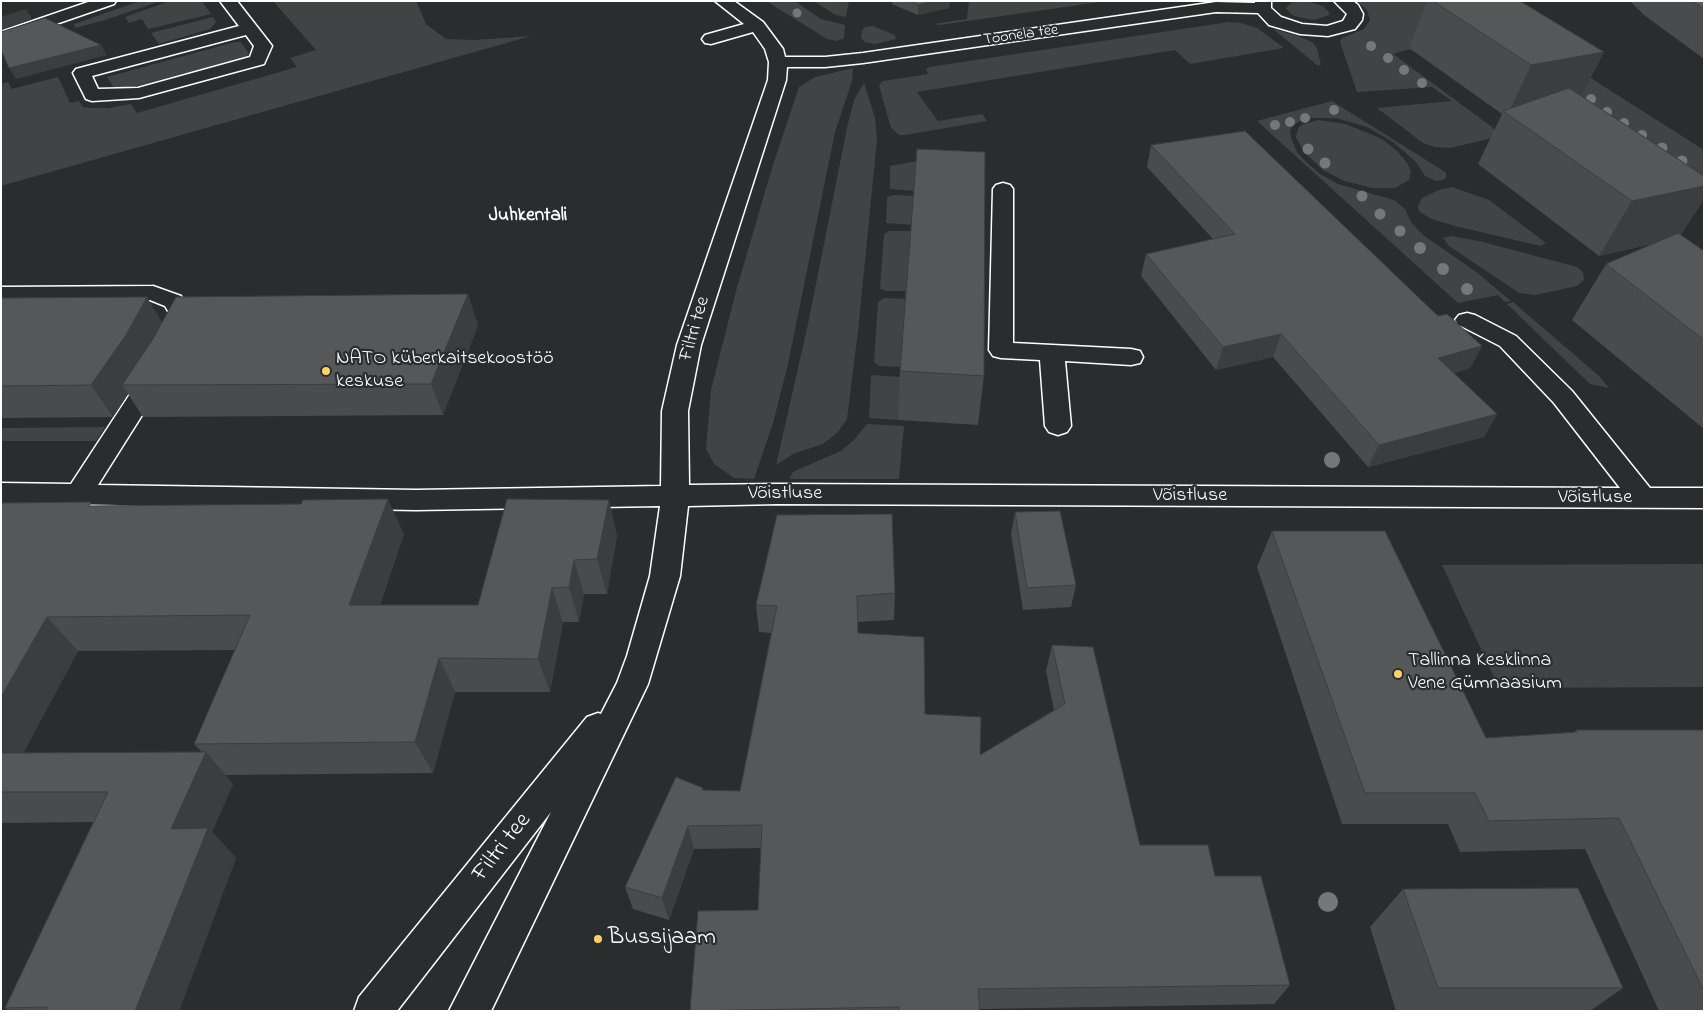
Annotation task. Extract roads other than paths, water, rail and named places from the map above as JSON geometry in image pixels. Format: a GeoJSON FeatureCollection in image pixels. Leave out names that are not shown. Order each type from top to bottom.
{"type":"FeatureCollection","features":[{"type":"Feature","properties":{"kind":"street"},"geometry":{"type":"LineString","coordinates":[[1,26],[92,1]]}},
{"type":"Feature","properties":{"kind":"street"},"geometry":{"type":"LineString","coordinates":[[1,38],[108,1]]}},
{"type":"Feature","properties":{"kind":"street"},"geometry":{"type":"LineString","coordinates":[[228,1],[263,46],[258,60],[139,93],[92,95],[82,73],[249,30]]}},
{"type":"Feature","properties":{"kind":"street"},"geometry":{"type":"LineString","coordinates":[[723,1],[757,26],[774,49],[778,62]]}},
{"type":"Feature","properties":{"kind":"street"},"geometry":{"type":"LineString","coordinates":[[1263,5],[1267,15],[1287,26],[1307,30],[1328,31],[1349,25],[1354,20],[1355,14],[1352,8],[1342,1]]}},
{"type":"Feature","properties":{"kind":"street","name":"Toonela tee"},"geometry":{"type":"LineString","coordinates":[[778,62],[825,62],[863,58],[1216,8],[1263,5]]}},
{"type":"Feature","properties":{"kind":"street"},"geometry":{"type":"LineString","coordinates":[[711,39],[757,26]]}},
{"type":"Feature","properties":{"kind":"street","name":"Filtri tee"},"geometry":{"type":"LineString","coordinates":[[468,1011],[481,991],[632,684],[642,656],[665,576],[675,497],[676,411],[689,346],[776,80],[778,62]]}},
{"type":"Feature","properties":{"kind":"street"},"geometry":{"type":"LineString","coordinates":[[1003,189],[1001,350],[1131,357]]}},
{"type":"Feature","properties":{"kind":"street"},"geometry":{"type":"LineString","coordinates":[[1,294],[153,293],[173,301],[183,316],[179,332],[158,370],[79,494]]}},
{"type":"Feature","properties":{"kind":"street"},"geometry":{"type":"LineString","coordinates":[[1467,320],[1508,341],[1563,396],[1644,499]]}},
{"type":"Feature","properties":{"kind":"street"},"geometry":{"type":"LineString","coordinates":[[1052,353],[1058,426]]}},
{"type":"Feature","properties":{"kind":"street","name":"Võistluse"},"geometry":{"type":"LineString","coordinates":[[1,493],[416,500],[778,494],[1704,498]]}},
{"type":"Feature","properties":{"kind":"street","name":"Filtri tee"},"geometry":{"type":"LineString","coordinates":[[373,1011],[632,684]]}},
{"type":"Feature","properties":{"kind":"place","name":"NATO küberkaitsekoostöö keskuse"},"geometry":{"type":"Point","coordinates":[326,371]}},
{"type":"Feature","properties":{"kind":"place","name":"Tallinna Kesklinna Vene Gümnaasium"},"geometry":{"type":"Point","coordinates":[1398,674]}},
{"type":"Feature","properties":{"kind":"place","name":"Bussijaam"},"geometry":{"type":"Point","coordinates":[598,939]}},
{"type":"Feature","properties":{"kind":"district","name":"Juhkentali"},"geometry":{"type":"Point","coordinates":[528,217]}}]}
